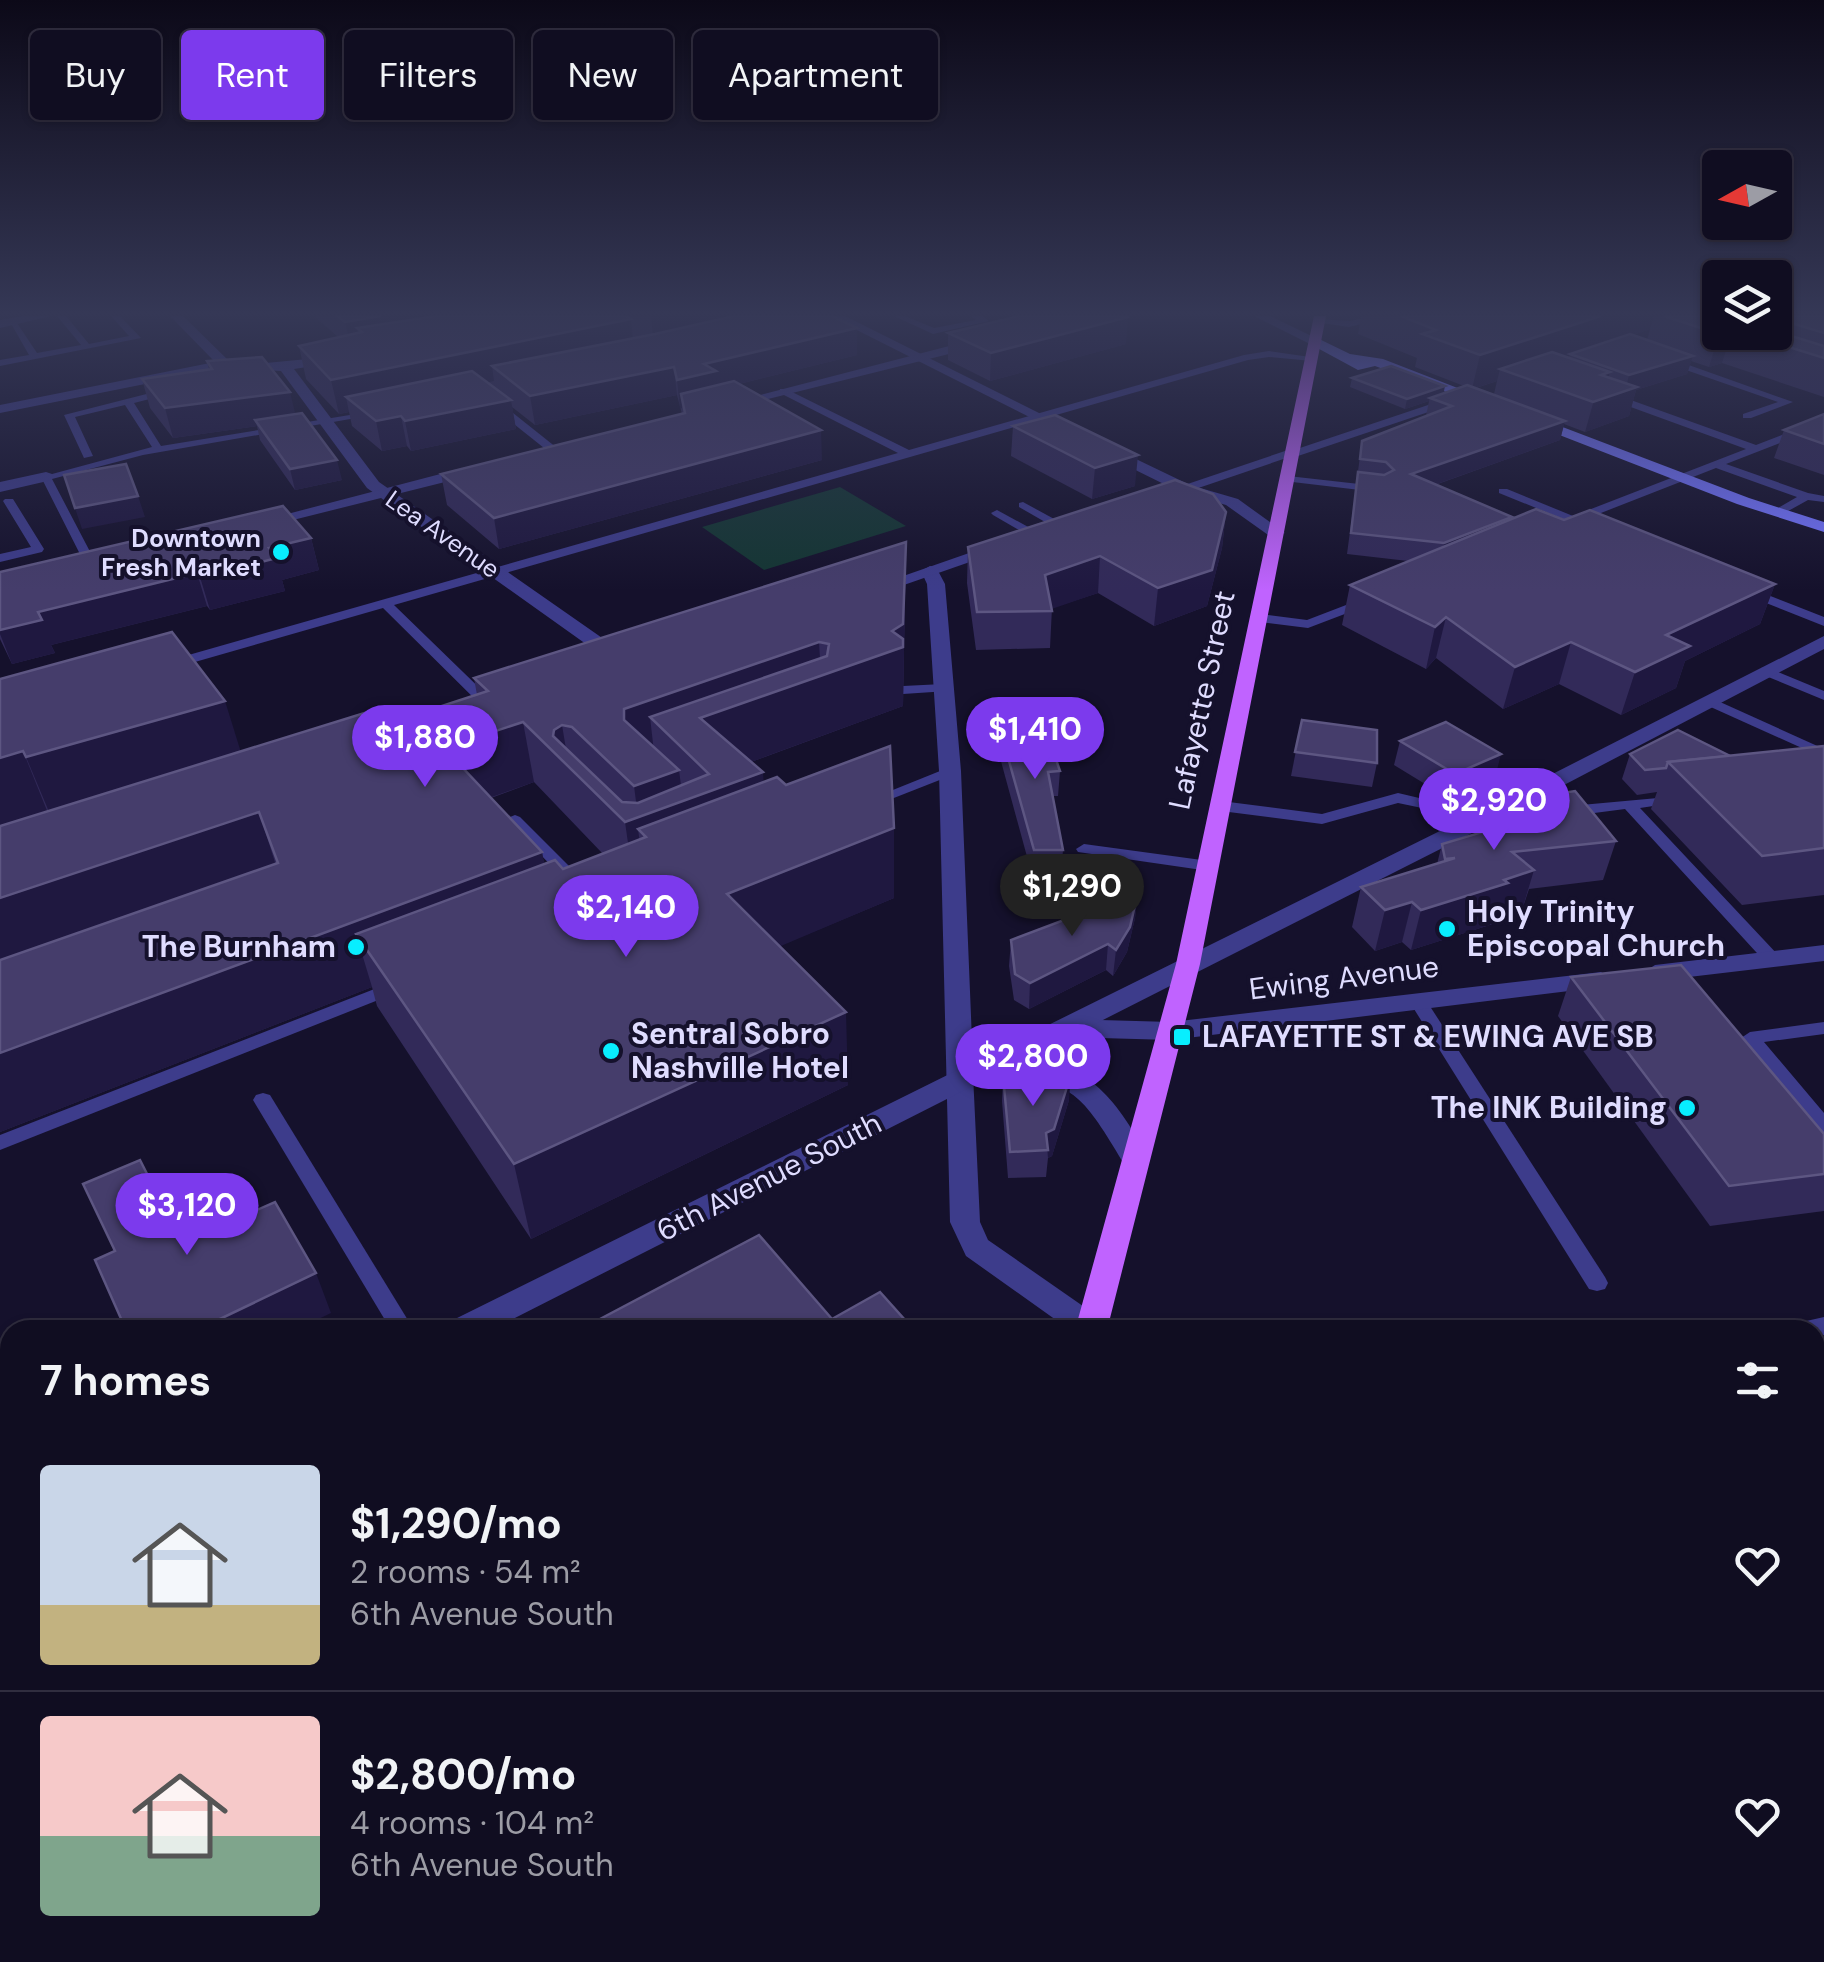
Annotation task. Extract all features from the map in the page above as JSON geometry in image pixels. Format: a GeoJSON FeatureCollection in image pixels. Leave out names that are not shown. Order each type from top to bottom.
{"type":"FeatureCollection","features":[{"type":"Feature","properties":{"kind":"main road","name":"Lafayette Street"},"geometry":{"type":"LineString","coordinates":[[1095,1320],[1188,964],[1302,408]]}},
{"type":"Feature","properties":{"kind":"main road"},"geometry":{"type":"LineString","coordinates":[[1520,420],[1578,446],[1631,460],[1824,526]]}},
{"type":"Feature","properties":{"kind":"street","name":"Lea Avenue"},"geometry":{"type":"LineString","coordinates":[[314,408],[374,485],[638,665],[611,674]]}},
{"type":"Feature","properties":{"kind":"street"},"geometry":{"type":"LineString","coordinates":[[707,411],[721,408]]}},
{"type":"Feature","properties":{"kind":"street"},"geometry":{"type":"LineString","coordinates":[[1021,408],[1184,488],[1232,502],[1277,532]]}},
{"type":"Feature","properties":{"kind":"street"},"geometry":{"type":"LineString","coordinates":[[1132,505],[1436,408]]}},
{"type":"Feature","properties":{"kind":"street"},"geometry":{"type":"LineString","coordinates":[[534,454],[572,445]]}},
{"type":"Feature","properties":{"kind":"street"},"geometry":{"type":"LineString","coordinates":[[237,529],[497,464]]}},
{"type":"Feature","properties":{"kind":"street"},"geometry":{"type":"LineString","coordinates":[[5,494],[46,477]]}},
{"type":"Feature","properties":{"kind":"street"},"geometry":{"type":"LineString","coordinates":[[847,598],[1072,525]]}},
{"type":"Feature","properties":{"kind":"street"},"geometry":{"type":"LineString","coordinates":[[73,570],[109,560]]}},
{"type":"Feature","properties":{"kind":"street"},"geometry":{"type":"LineString","coordinates":[[930,571],[936,584],[973,1075],[965,1222],[976,1248],[1078,1320]]}},
{"type":"Feature","properties":{"kind":"street","name":"6th Avenue South"},"geometry":{"type":"LineString","coordinates":[[482,1320],[1468,826],[1824,642]]}},
{"type":"Feature","properties":{"kind":"street","name":"Ewing Avenue"},"geometry":{"type":"LineString","coordinates":[[1066,1028],[1171,1031],[1824,954]]}},
{"type":"Feature","properties":{"kind":"street"},"geometry":{"type":"LineString","coordinates":[[973,1075],[1046,1068],[1081,1081],[1097,1096],[1136,1160]]}},
{"type":"Feature","properties":{"kind":"lane"},"geometry":{"type":"LineString","coordinates":[[88,456],[68,415],[106,408]]}},
{"type":"Feature","properties":{"kind":"lane"},"geometry":{"type":"LineString","coordinates":[[132,408],[158,449]]}},
{"type":"Feature","properties":{"kind":"lane"},"geometry":{"type":"LineString","coordinates":[[500,408],[553,450]]}},
{"type":"Feature","properties":{"kind":"lane"},"geometry":{"type":"LineString","coordinates":[[815,408],[906,454]]}},
{"type":"Feature","properties":{"kind":"lane"},"geometry":{"type":"LineString","coordinates":[[147,672],[1068,408]]}},
{"type":"Feature","properties":{"kind":"lane"},"geometry":{"type":"LineString","coordinates":[[1641,408],[1756,448]]}},
{"type":"Feature","properties":{"kind":"lane"},"geometry":{"type":"LineString","coordinates":[[1747,416],[1772,408]]}},
{"type":"Feature","properties":{"kind":"lane"},"geometry":{"type":"LineString","coordinates":[[91,565],[46,477],[158,449],[384,412]]}},
{"type":"Feature","properties":{"kind":"lane"},"geometry":{"type":"LineString","coordinates":[[1552,528],[1824,422]]}},
{"type":"Feature","properties":{"kind":"lane"},"geometry":{"type":"LineString","coordinates":[[1716,464],[1824,499]]}},
{"type":"Feature","properties":{"kind":"lane"},"geometry":{"type":"LineString","coordinates":[[1288,480],[1380,489]]}},
{"type":"Feature","properties":{"kind":"lane"},"geometry":{"type":"LineString","coordinates":[[1503,492],[1591,527]]}},
{"type":"Feature","properties":{"kind":"lane"},"geometry":{"type":"LineString","coordinates":[[0,558],[38,549],[5,494]]}},
{"type":"Feature","properties":{"kind":"lane"},"geometry":{"type":"LineString","coordinates":[[1777,513],[1806,496]]}},
{"type":"Feature","properties":{"kind":"lane"},"geometry":{"type":"LineString","coordinates":[[1023,505],[1072,525]]}},
{"type":"Feature","properties":{"kind":"lane"},"geometry":{"type":"LineString","coordinates":[[998,513],[1037,536]]}},
{"type":"Feature","properties":{"kind":"lane"},"geometry":{"type":"LineString","coordinates":[[1734,585],[1824,622]]}},
{"type":"Feature","properties":{"kind":"lane"},"geometry":{"type":"LineString","coordinates":[[1260,618],[1308,624],[1383,595]]}},
{"type":"Feature","properties":{"kind":"lane"},"geometry":{"type":"LineString","coordinates":[[385,603],[495,712]]}},
{"type":"Feature","properties":{"kind":"lane"},"geometry":{"type":"LineString","coordinates":[[1766,671],[1824,696]]}},
{"type":"Feature","properties":{"kind":"lane"},"geometry":{"type":"LineString","coordinates":[[903,690],[943,688]]}},
{"type":"Feature","properties":{"kind":"lane"},"geometry":{"type":"LineString","coordinates":[[1708,702],[1824,754]]}},
{"type":"Feature","properties":{"kind":"lane"},"geometry":{"type":"LineString","coordinates":[[1652,731],[1677,743]]}},
{"type":"Feature","properties":{"kind":"lane"},"geometry":{"type":"LineString","coordinates":[[856,808],[950,771]]}},
{"type":"Feature","properties":{"kind":"lane"},"geometry":{"type":"LineString","coordinates":[[1540,788],[1578,810],[1687,798]]}},
{"type":"Feature","properties":{"kind":"lane"},"geometry":{"type":"LineString","coordinates":[[1221,806],[1322,820],[1398,798],[1427,804],[1468,826]]}},
{"type":"Feature","properties":{"kind":"lane"},"geometry":{"type":"LineString","coordinates":[[1628,804],[1773,960]]}},
{"type":"Feature","properties":{"kind":"lane"},"geometry":{"type":"LineString","coordinates":[[515,820],[578,885]]}},
{"type":"Feature","properties":{"kind":"lane"},"geometry":{"type":"LineString","coordinates":[[1084,849],[1208,866]]}},
{"type":"Feature","properties":{"kind":"lane"},"geometry":{"type":"LineString","coordinates":[[0,1143],[418,978]]}},
{"type":"Feature","properties":{"kind":"lane"},"geometry":{"type":"LineString","coordinates":[[1418,1001],[1597,1283]]}},
{"type":"Feature","properties":{"kind":"lane"},"geometry":{"type":"LineString","coordinates":[[1824,1028],[1750,1038],[1824,1126]]}},
{"type":"Feature","properties":{"kind":"lane"},"geometry":{"type":"LineString","coordinates":[[264,1100],[396,1320]]}},
{"type":"Feature","properties":{"kind":"green space"},"geometry":{"type":"Polygon","coordinates":[[[840,487],[906,526],[764,570],[702,527],[840,487]]]}},
{"type":"Feature","properties":{"kind":"building"},"geometry":{"type":"Polygon","coordinates":[[[359,408],[473,408],[405,421],[401,416],[376,421],[359,408]]]}},
{"type":"Feature","properties":{"kind":"building"},"geometry":{"type":"Polygon","coordinates":[[[684,408],[781,408],[821,430],[494,518],[441,474],[685,413],[684,408]]]}},
{"type":"Feature","properties":{"kind":"building"},"geometry":{"type":"Polygon","coordinates":[[[1448,408],[1528,408],[1565,421],[1411,474],[1512,517],[1444,543],[1351,533],[1358,472],[1384,475],[1394,470],[1386,462],[1360,459],[1362,441],[1448,408]]]}},
{"type":"Feature","properties":{"kind":"building"},"geometry":{"type":"Polygon","coordinates":[[[302,413],[337,460],[290,469],[255,420],[302,413]]]}},
{"type":"Feature","properties":{"kind":"building"},"geometry":{"type":"Polygon","coordinates":[[[1824,414],[1824,444],[1784,430],[1824,414]]]}},
{"type":"Feature","properties":{"kind":"building"},"geometry":{"type":"Polygon","coordinates":[[[1055,415],[1138,455],[1095,468],[1013,426],[1055,415]]]}},
{"type":"Feature","properties":{"kind":"building"},"geometry":{"type":"Polygon","coordinates":[[[126,464],[138,496],[75,508],[64,475],[126,464]]]}},
{"type":"Feature","properties":{"kind":"building"},"geometry":{"type":"Polygon","coordinates":[[[1175,480],[1213,494],[1226,512],[1212,570],[1158,588],[1100,556],[1045,575],[1052,611],[977,612],[968,547],[1175,480]]]}},
{"type":"Feature","properties":{"kind":"building"},"geometry":{"type":"Polygon","coordinates":[[[283,506],[311,538],[269,548],[277,558],[38,612],[42,620],[0,630],[0,572],[283,506]]]}},
{"type":"Feature","properties":{"kind":"building"},"geometry":{"type":"Polygon","coordinates":[[[1536,509],[1564,520],[1590,510],[1775,584],[1666,635],[1690,646],[1635,672],[1571,642],[1515,667],[1446,617],[1435,627],[1350,585],[1536,509]]]}},
{"type":"Feature","properties":{"kind":"building"},"geometry":{"type":"Polygon","coordinates":[[[906,542],[903,624],[892,631],[903,639],[903,647],[700,718],[763,772],[625,822],[523,722],[444,748],[542,852],[0,1053],[0,960],[278,863],[259,812],[0,898],[0,826],[384,707],[396,721],[488,691],[474,678],[906,542]],[[819,642],[624,709],[624,720],[679,770],[634,786],[572,727],[562,725],[554,730],[553,736],[622,802],[638,803],[709,774],[650,717],[827,656],[829,644],[819,642]]]}},
{"type":"Feature","properties":{"kind":"building"},"geometry":{"type":"Polygon","coordinates":[[[172,632],[225,701],[26,757],[23,751],[0,758],[0,679],[172,632]]]}},
{"type":"Feature","properties":{"kind":"building"},"geometry":{"type":"Polygon","coordinates":[[[1302,720],[1377,730],[1377,763],[1295,752],[1302,720]]]}},
{"type":"Feature","properties":{"kind":"building"},"geometry":{"type":"Polygon","coordinates":[[[1043,722],[1060,771],[1048,772],[1063,850],[1034,850],[1000,729],[1043,722]]]}},
{"type":"Feature","properties":{"kind":"building"},"geometry":{"type":"Polygon","coordinates":[[[1446,722],[1501,754],[1455,774],[1400,741],[1446,722]]]}},
{"type":"Feature","properties":{"kind":"building"},"geometry":{"type":"Polygon","coordinates":[[[1678,730],[1730,756],[1668,762],[1666,768],[1645,770],[1630,754],[1678,730]]]}},
{"type":"Feature","properties":{"kind":"building"},"geometry":{"type":"Polygon","coordinates":[[[890,746],[894,828],[727,894],[846,1012],[514,1164],[356,934],[555,860],[563,869],[646,837],[638,829],[777,777],[786,785],[890,746]]]}},
{"type":"Feature","properties":{"kind":"building"},"geometry":{"type":"Polygon","coordinates":[[[1824,746],[1824,848],[1762,856],[1668,762],[1824,746]]]}},
{"type":"Feature","properties":{"kind":"building"},"geometry":{"type":"Polygon","coordinates":[[[1575,791],[1616,841],[1512,852],[1534,870],[1504,880],[1508,883],[1421,910],[1412,902],[1385,910],[1361,887],[1455,858],[1445,859],[1442,844],[1526,819],[1511,801],[1575,791]]]}},
{"type":"Feature","properties":{"kind":"building"},"geometry":{"type":"Polygon","coordinates":[[[1138,892],[1130,927],[1116,950],[1108,944],[1030,983],[1015,974],[1011,940],[1138,892]]]}},
{"type":"Feature","properties":{"kind":"building"},"geometry":{"type":"Polygon","coordinates":[[[1681,965],[1824,1134],[1824,1174],[1729,1186],[1571,977],[1681,965]]]}},
{"type":"Feature","properties":{"kind":"building"},"geometry":{"type":"Polygon","coordinates":[[[1071,1074],[1054,1129],[1046,1133],[1048,1150],[1010,1152],[1003,1075],[1071,1074]]]}},
{"type":"Feature","properties":{"kind":"building"},"geometry":{"type":"Polygon","coordinates":[[[140,1160],[182,1243],[275,1202],[316,1273],[218,1320],[122,1320],[95,1260],[115,1251],[83,1184],[140,1160]]]}},
{"type":"Feature","properties":{"kind":"building"},"geometry":{"type":"Polygon","coordinates":[[[759,1235],[832,1319],[880,1292],[905,1320],[598,1320],[759,1235]]]}},
{"type":"Feature","properties":{"kind":"place","name":"Downtown Fresh Market"},"geometry":{"type":"Point","coordinates":[281,552]}},
{"type":"Feature","properties":{"kind":"place","name":"Holy Trinity Episcopal Church"},"geometry":{"type":"Point","coordinates":[1447,929]}},
{"type":"Feature","properties":{"kind":"place","name":"The Burnham"},"geometry":{"type":"Point","coordinates":[356,947]}},
{"type":"Feature","properties":{"kind":"place","name":"LAFAYETTE ST & EWING AVE SB"},"geometry":{"type":"Point","coordinates":[1182,1037]}},
{"type":"Feature","properties":{"kind":"place","name":"Sentral Sobro Nashville Hotel"},"geometry":{"type":"Point","coordinates":[611,1051]}},
{"type":"Feature","properties":{"kind":"place","name":"The INK Building"},"geometry":{"type":"Point","coordinates":[1687,1108]}}]}
